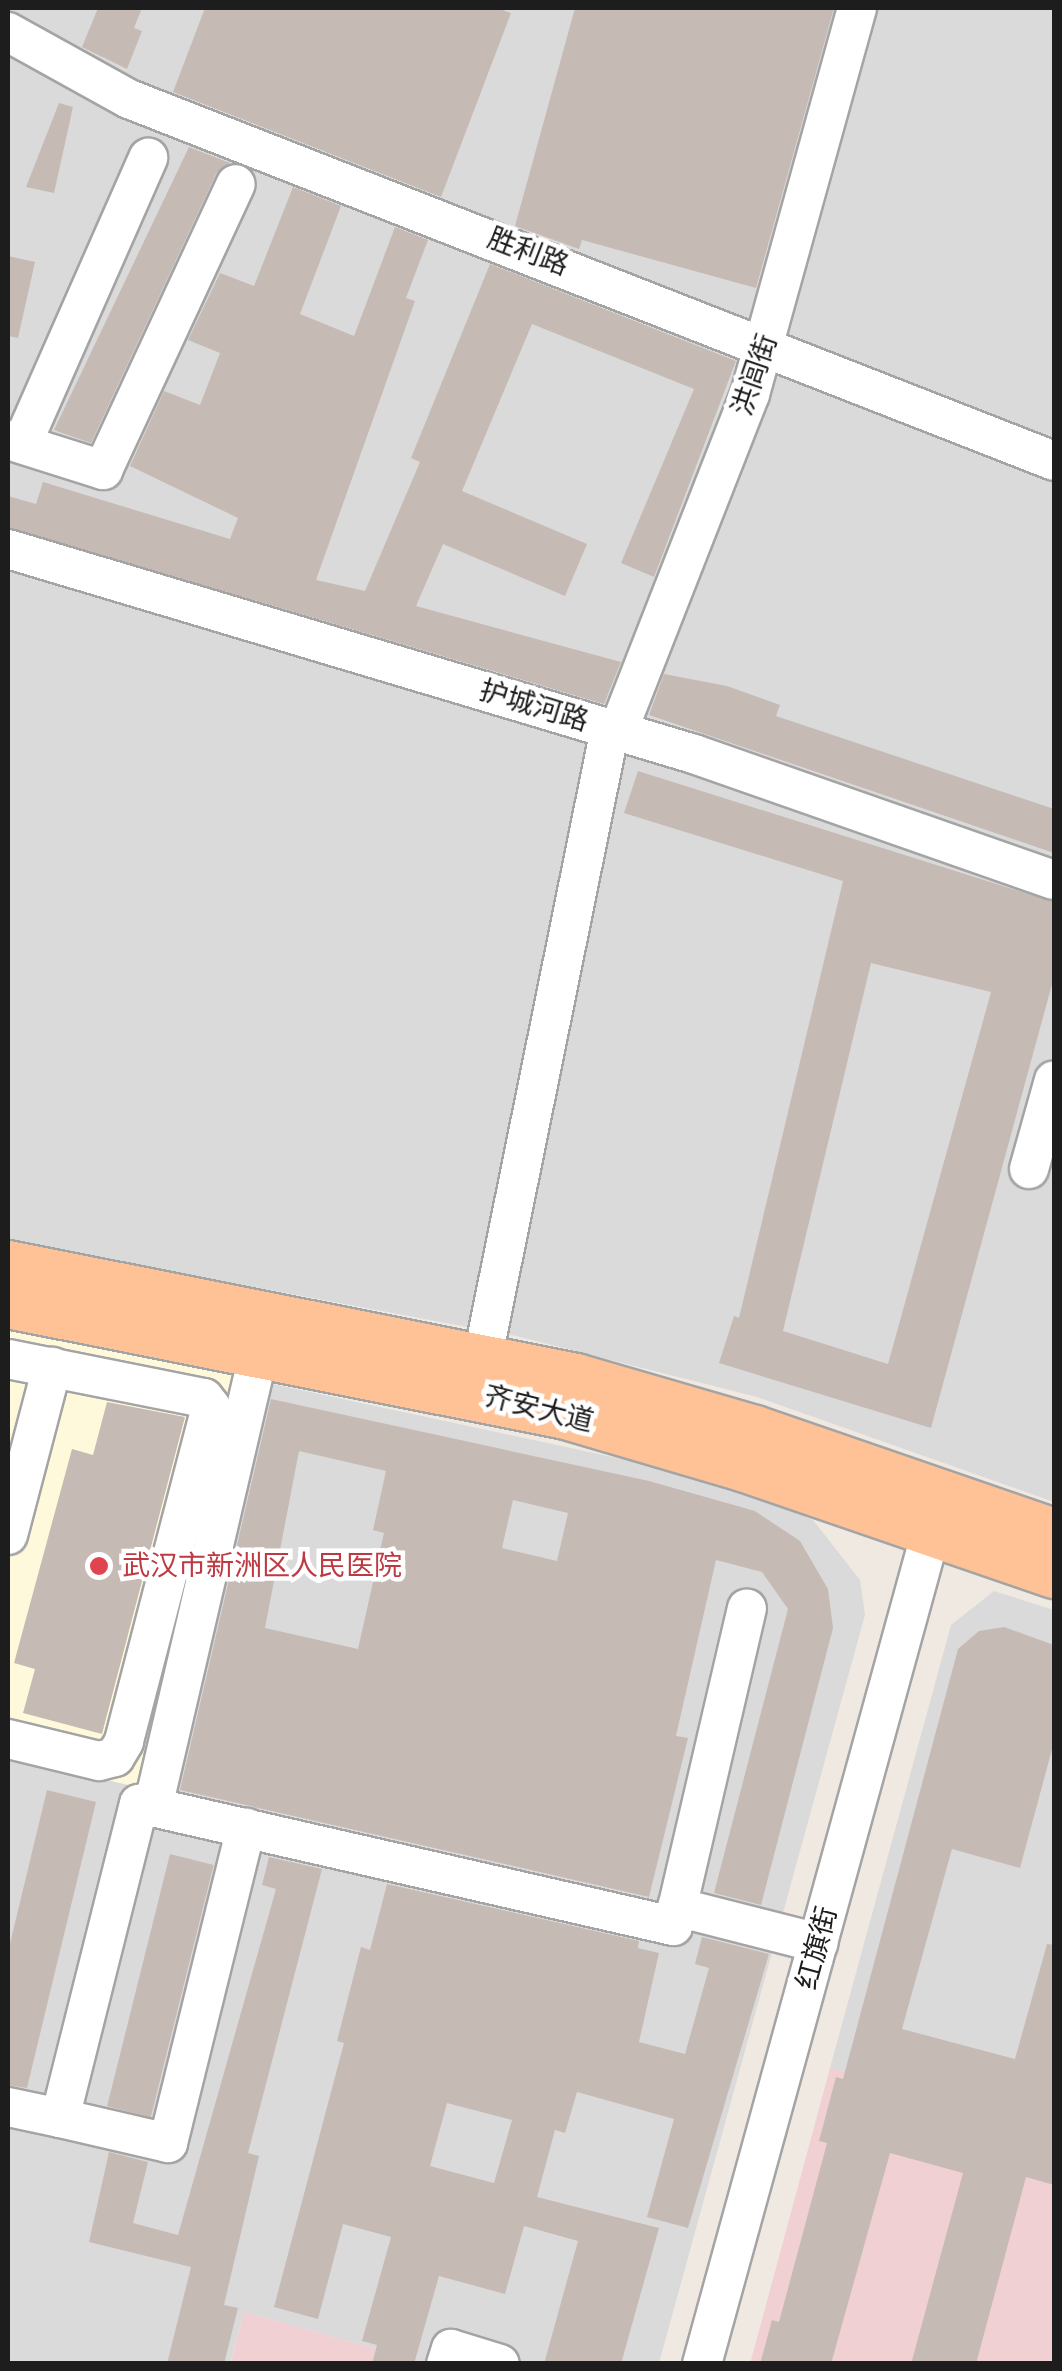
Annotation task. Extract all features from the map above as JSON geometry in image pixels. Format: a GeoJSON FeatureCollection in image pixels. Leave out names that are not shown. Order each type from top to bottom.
{"type":"FeatureCollection","features":[{"type":"Feature","properties":{"kind":"main road","name":"齐安大道"},"geometry":{"type":"LineString","coordinates":[[8,1265],[566,1415],[1054,1574]]}},
{"type":"Feature","properties":{"kind":"main road","name":"齐安大道"},"geometry":{"type":"LineString","coordinates":[[8,1304],[483,1356],[668,1403],[1054,1533]]}},
{"type":"Feature","properties":{"kind":"street","name":"洪闾街"},"geometry":{"type":"LineString","coordinates":[[483,1356],[614,730],[766,344],[857,8]]}},
{"type":"Feature","properties":{"kind":"street","name":"胜利路"},"geometry":{"type":"LineString","coordinates":[[8,32],[129,99],[766,344],[1054,461]]}},
{"type":"Feature","properties":{"kind":"street"},"geometry":{"type":"LineString","coordinates":[[148,158],[15,442],[103,470],[236,184]]}},
{"type":"Feature","properties":{"kind":"street","name":"护城河路"},"geometry":{"type":"LineString","coordinates":[[8,550],[614,730],[1054,880]]}},
{"type":"Feature","properties":{"kind":"street"},"geometry":{"type":"LineString","coordinates":[[1029,1169],[1054,1080]]}},
{"type":"Feature","properties":{"kind":"street"},"geometry":{"type":"LineString","coordinates":[[153,1807],[264,1332]]}},
{"type":"Feature","properties":{"kind":"street"},"geometry":{"type":"LineString","coordinates":[[8,1358],[204,1398],[212,1408],[124,1742],[114,1758],[100,1761],[8,1739]]}},
{"type":"Feature","properties":{"kind":"street"},"geometry":{"type":"LineString","coordinates":[[9,1522],[52,1368]]}},
{"type":"Feature","properties":{"kind":"street","name":"红旗街"},"geometry":{"type":"LineString","coordinates":[[710,2362],[818,1943],[931,1532]]}},
{"type":"Feature","properties":{"kind":"street"},"geometry":{"type":"LineString","coordinates":[[60,2118],[139,1804],[672,1926],[747,1608]]}},
{"type":"Feature","properties":{"kind":"street"},"geometry":{"type":"LineString","coordinates":[[8,2106],[168,2143],[246,1828]]}},
{"type":"Feature","properties":{"kind":"street"},"geometry":{"type":"LineString","coordinates":[[677,1907],[818,1943]]}},
{"type":"Feature","properties":{"kind":"street"},"geometry":{"type":"LineString","coordinates":[[446,2364],[450,2349],[500,2364]]}},
{"type":"Feature","properties":{"kind":"shaded area"},"geometry":{"type":"Polygon","coordinates":[[[8,8],[1054,8],[1054,1502],[757,1397],[516,1336],[8,1241],[8,8]]]}},
{"type":"Feature","properties":{"kind":"shaded area","name":"武汉市新洲区人民医院"},"geometry":{"type":"Polygon","coordinates":[[[8,1328],[235,1376],[137,1787],[8,1756],[8,1328]]]}},
{"type":"Feature","properties":{"kind":"shaded area"},"geometry":{"type":"Polygon","coordinates":[[[235,1376],[724,1481],[813,1520],[860,1580],[865,1615],[659,2363],[427,2363],[244,2312],[230,2363],[8,2364],[8,1756],[136,1787],[235,1376]]]}},
{"type":"Feature","properties":{"kind":"shaded area"},"geometry":{"type":"Polygon","coordinates":[[[994,1591],[1054,1610],[1054,2129],[830,2068],[951,1625],[994,1591]]]}},
{"type":"Feature","properties":{"kind":"shaded area"},"geometry":{"type":"Polygon","coordinates":[[[830,2068],[1054,2129],[1054,2363],[750,2364],[830,2068]]]}},
{"type":"Feature","properties":{"kind":"shaded area"},"geometry":{"type":"Polygon","coordinates":[[[244,2312],[427,2363],[230,2364],[244,2312]]]}},
{"type":"Feature","properties":{"kind":"building"},"geometry":{"type":"Polygon","coordinates":[[[98,8],[142,8],[134,28],[142,31],[127,69],[82,47],[98,8]]]}},
{"type":"Feature","properties":{"kind":"building"},"geometry":{"type":"Polygon","coordinates":[[[205,8],[497,8],[511,13],[441,197],[173,92],[205,8]]]}},
{"type":"Feature","properties":{"kind":"building"},"geometry":{"type":"Polygon","coordinates":[[[575,8],[834,8],[756,288],[582,240],[579,249],[515,226],[575,8]]]}},
{"type":"Feature","properties":{"kind":"building"},"geometry":{"type":"Polygon","coordinates":[[[59,103],[73,107],[54,193],[26,187],[59,103]]]}},
{"type":"Feature","properties":{"kind":"building"},"geometry":{"type":"Polygon","coordinates":[[[189,147],[230,163],[216,174],[91,443],[54,430],[189,147]]]}},
{"type":"Feature","properties":{"kind":"building"},"geometry":{"type":"Polygon","coordinates":[[[293,187],[341,206],[300,314],[354,336],[395,227],[428,240],[406,298],[415,301],[316,580],[365,591],[420,462],[411,458],[490,264],[736,361],[654,577],[621,563],[694,389],[532,324],[462,491],[587,544],[565,596],[443,544],[416,606],[621,662],[604,704],[8,527],[8,496],[36,504],[43,482],[230,539],[238,518],[130,466],[164,391],[200,405],[220,353],[188,340],[220,273],[254,286],[293,187]]]}},
{"type":"Feature","properties":{"kind":"building"},"geometry":{"type":"Polygon","coordinates":[[[8,256],[35,262],[18,338],[8,336],[8,256]]]}},
{"type":"Feature","properties":{"kind":"building"},"geometry":{"type":"Polygon","coordinates":[[[664,674],[727,686],[780,705],[776,716],[1054,809],[1054,853],[649,715],[664,674]]]}},
{"type":"Feature","properties":{"kind":"building"},"geometry":{"type":"Polygon","coordinates":[[[638,771],[1054,902],[1054,977],[931,1428],[719,1363],[734,1316],[739,1318],[843,881],[624,813],[638,771]],[[871,963],[783,1331],[888,1364],[991,992],[871,963]]]}},
{"type":"Feature","properties":{"kind":"building"},"geometry":{"type":"Polygon","coordinates":[[[271,1399],[649,1481],[755,1511],[800,1541],[828,1589],[833,1628],[761,1905],[714,1893],[788,1609],[762,1572],[716,1560],[676,1736],[688,1738],[649,1897],[180,1790],[271,1399]],[[299,1451],[265,1628],[358,1649],[384,1533],[373,1530],[386,1471],[299,1451]],[[513,1500],[502,1548],[557,1561],[568,1513],[513,1500]]]}},
{"type":"Feature","properties":{"kind":"building"},"geometry":{"type":"Polygon","coordinates":[[[107,1402],[185,1417],[102,1734],[23,1713],[35,1669],[14,1663],[72,1449],[93,1455],[107,1402]]]}},
{"type":"Feature","properties":{"kind":"building"},"geometry":{"type":"Polygon","coordinates":[[[1004,1627],[1054,1645],[1054,1742],[1020,1868],[952,1849],[902,2029],[1015,2059],[1047,1944],[1054,1945],[1054,2185],[1026,2177],[976,2364],[911,2364],[963,2173],[890,2153],[831,2364],[760,2364],[772,2320],[779,2322],[827,2143],[819,2141],[836,2077],[843,2079],[958,1649],[979,1631],[1004,1627]]]}},
{"type":"Feature","properties":{"kind":"building"},"geometry":{"type":"Polygon","coordinates":[[[47,1790],[96,1802],[27,2088],[8,2085],[8,1952],[47,1790]]]}},
{"type":"Feature","properties":{"kind":"building"},"geometry":{"type":"Polygon","coordinates":[[[170,1854],[214,1865],[151,2117],[107,2106],[170,1854]]]}},
{"type":"Feature","properties":{"kind":"building"},"geometry":{"type":"Polygon","coordinates":[[[269,1857],[322,1869],[248,2153],[259,2156],[224,2305],[238,2308],[224,2364],[167,2364],[191,2267],[89,2242],[109,2152],[148,2162],[133,2223],[178,2235],[276,1889],[262,1885],[269,1857]]]}},
{"type":"Feature","properties":{"kind":"building"},"geometry":{"type":"Polygon","coordinates":[[[387,1884],[639,1941],[638,1948],[659,1953],[639,2042],[685,2054],[709,1968],[695,1964],[702,1937],[769,1954],[688,2228],[647,2217],[674,2119],[577,2092],[565,2133],[555,2130],[537,2197],[659,2228],[621,2364],[544,2364],[578,2241],[524,2226],[505,2294],[439,2276],[414,2364],[372,2364],[377,2345],[362,2341],[391,2237],[343,2224],[318,2319],[274,2307],[344,2043],[337,2041],[361,1947],[370,1950],[387,1884]],[[447,2103],[430,2166],[494,2183],[512,2120],[447,2103]]]}},
{"type":"Feature","properties":{"kind":"place","name":"武汉市新洲区人民医院"},"geometry":{"type":"Point","coordinates":[99,1566]}}]}
